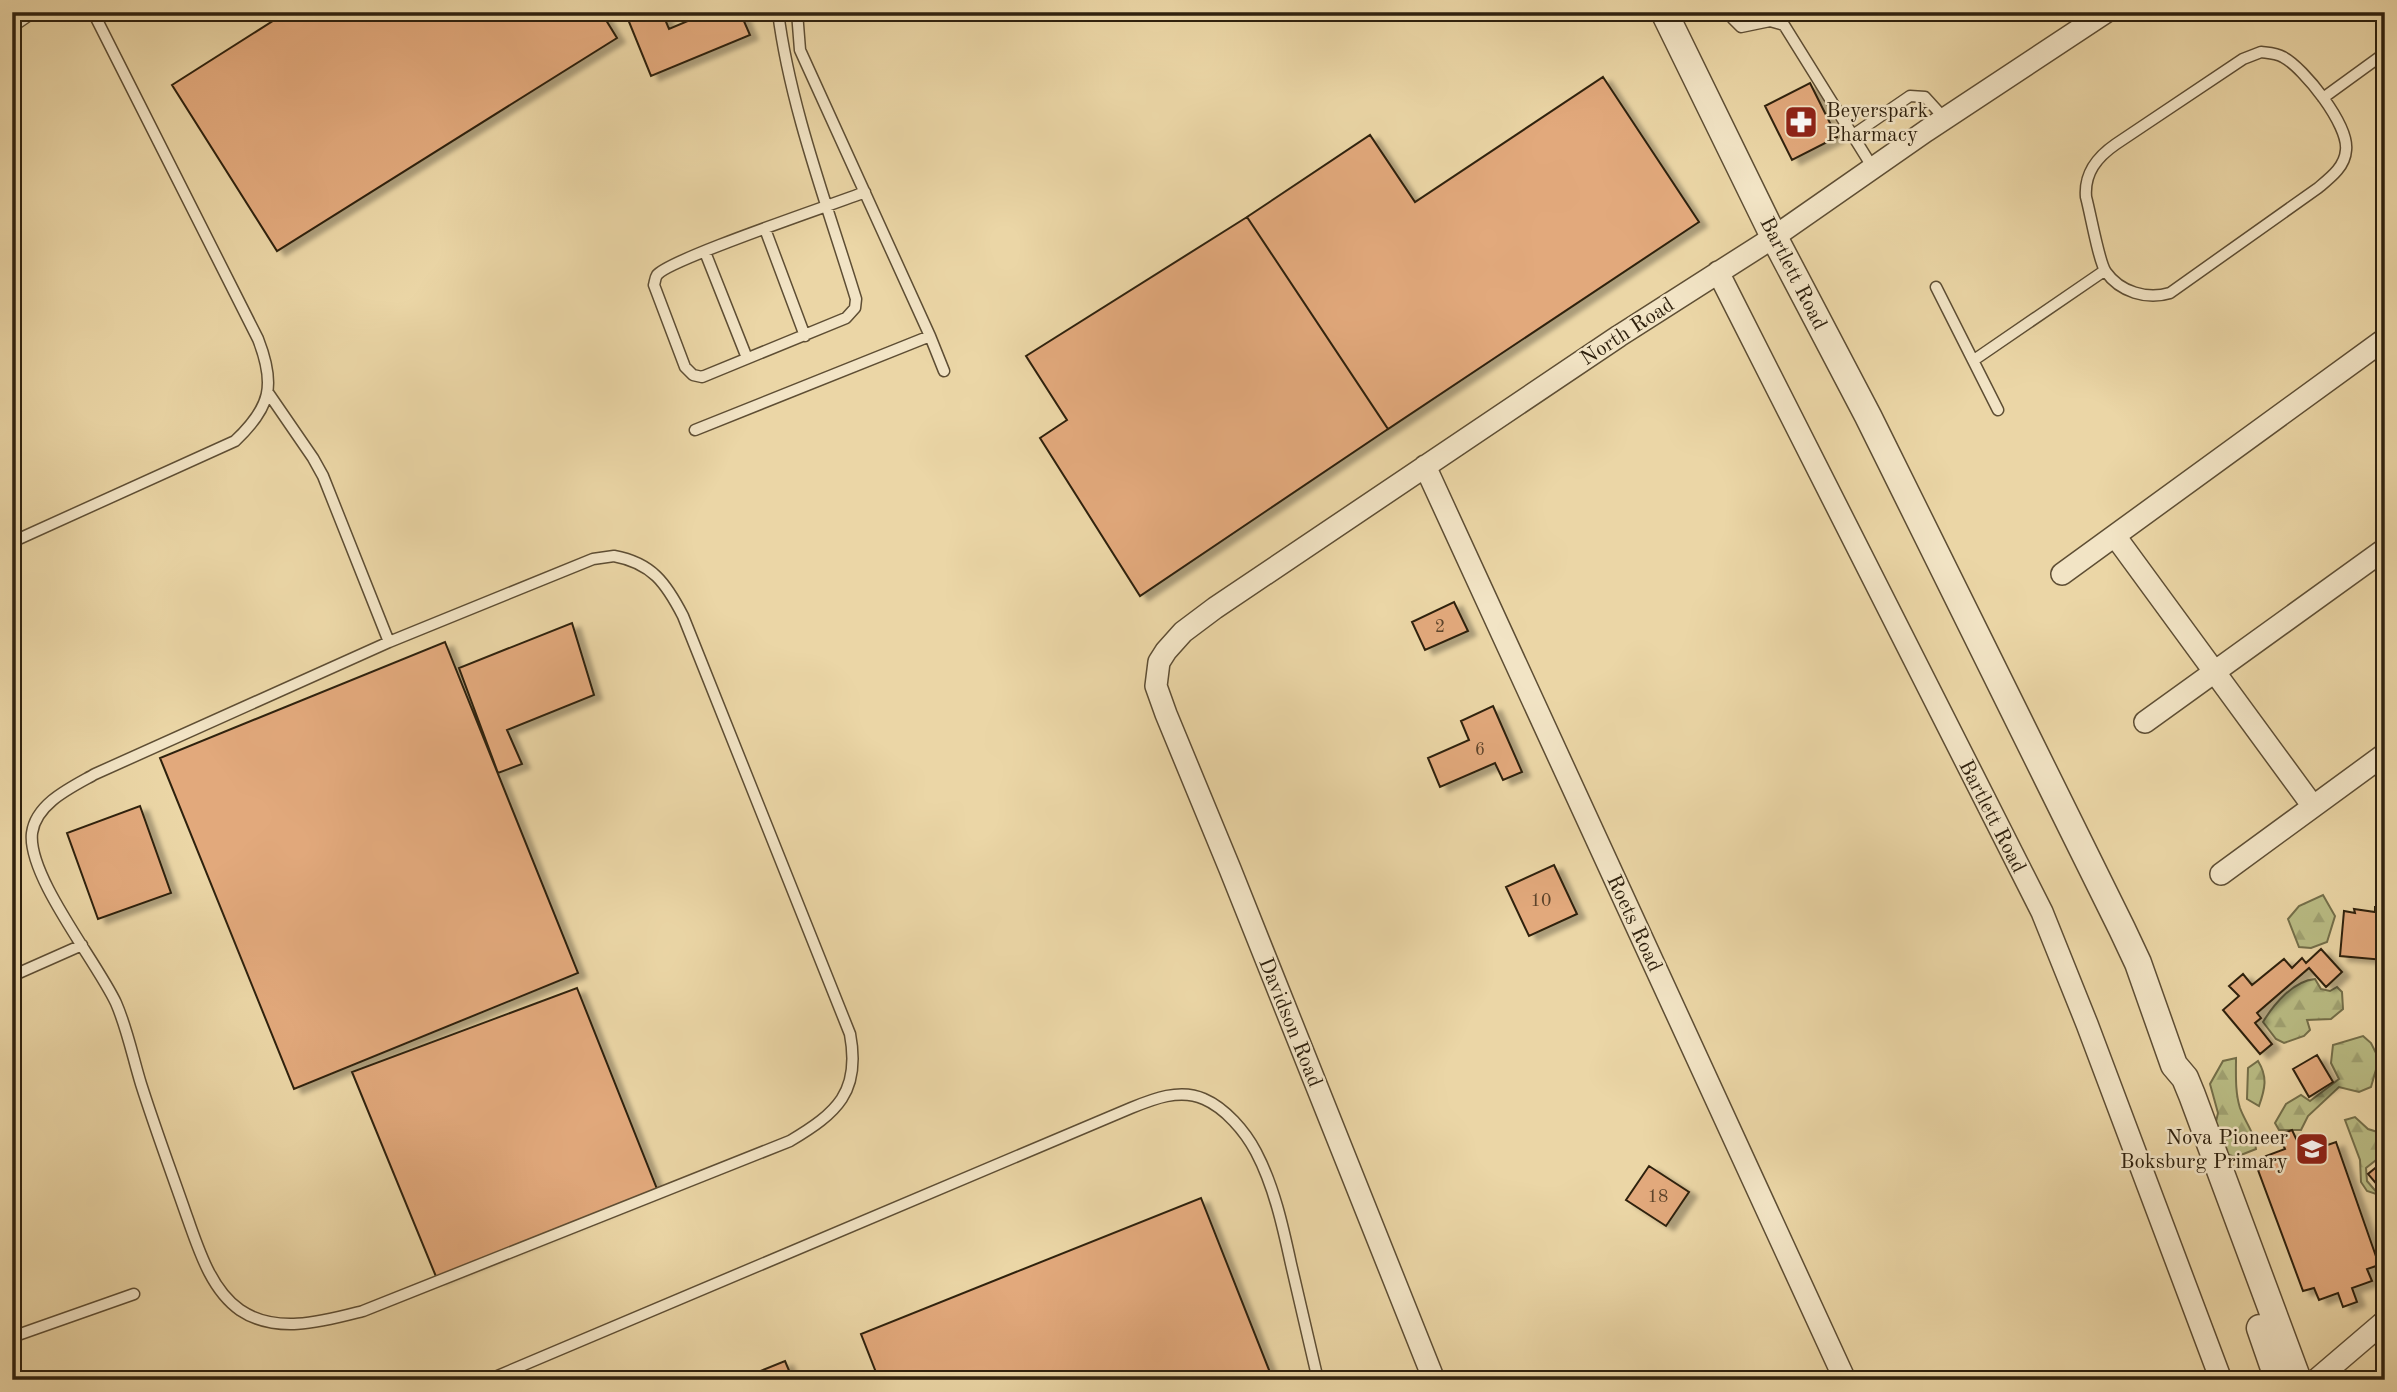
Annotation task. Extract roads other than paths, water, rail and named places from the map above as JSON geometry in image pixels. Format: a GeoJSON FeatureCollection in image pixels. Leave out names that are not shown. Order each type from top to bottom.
{"type":"FeatureCollection","features":[{"type":"Feature","properties":{"kind":"street","name":"Bartlett Road"},"geometry":{"type":"LineString","coordinates":[[1664,12],[1774,237],[1868,416],[2138,963],[2174,1065],[2174,1082],[2179,1098],[2278,1380]]}},
{"type":"Feature","properties":{"kind":"street","name":"North Road"},"geometry":{"type":"LineString","coordinates":[[1159,662],[1183,632],[1206,615],[1424,466],[1774,237],[2106,12]]}},
{"type":"Feature","properties":{"kind":"street","name":"Bartlett Road"},"geometry":{"type":"LineString","coordinates":[[1718,272],[2042,912],[2080,1004],[2221,1380]]}},
{"type":"Feature","properties":{"kind":"street"},"geometry":{"type":"LineString","coordinates":[[2062,574],[2385,339]]}},
{"type":"Feature","properties":{"kind":"street","name":"Roets Road"},"geometry":{"type":"LineString","coordinates":[[1424,466],[1845,1380]]}},
{"type":"Feature","properties":{"kind":"street"},"geometry":{"type":"LineString","coordinates":[[2115,536],[2312,805]]}},
{"type":"Feature","properties":{"kind":"street"},"geometry":{"type":"LineString","coordinates":[[2145,722],[2385,549]]}},
{"type":"Feature","properties":{"kind":"street","name":"Davidson Road"},"geometry":{"type":"LineString","coordinates":[[1159,662],[1156,686],[1166,714],[1434,1380]]}},
{"type":"Feature","properties":{"kind":"street"},"geometry":{"type":"LineString","coordinates":[[2221,874],[2385,754]]}},
{"type":"Feature","properties":{"kind":"street","name":"Bartlett Road"},"geometry":{"type":"LineString","coordinates":[[2174,1065],[2185,1078],[2193,1095],[2298,1380]]}},
{"type":"Feature","properties":{"kind":"street"},"geometry":{"type":"LineString","coordinates":[[2316,1380],[2385,1321]]}},
{"type":"Feature","properties":{"kind":"lane"},"geometry":{"type":"LineString","coordinates":[[12,27],[34,12]]}},
{"type":"Feature","properties":{"kind":"lane"},"geometry":{"type":"LineString","coordinates":[[12,542],[235,441],[261,412],[269,394],[269,375],[258,338],[93,12]]}},
{"type":"Feature","properties":{"kind":"lane"},"geometry":{"type":"LineString","coordinates":[[778,12],[784,54],[828,207],[856,299],[855,309],[846,318],[805,336],[702,377],[693,375],[685,367],[654,285],[658,275],[668,267],[705,252],[828,207],[865,192]]}},
{"type":"Feature","properties":{"kind":"lane"},"geometry":{"type":"LineString","coordinates":[[797,12],[800,50],[944,371]]}},
{"type":"Feature","properties":{"kind":"lane"},"geometry":{"type":"LineString","coordinates":[[1729,12],[1741,27],[1770,21],[1784,25],[1873,168]]}},
{"type":"Feature","properties":{"kind":"lane"},"geometry":{"type":"LineString","coordinates":[[2261,52],[2280,55],[2290,61],[2323,98],[2340,126],[2347,149],[2338,170],[2318,188],[2170,293],[2160,296],[2140,295],[2120,285],[2105,271],[2085,186],[2092,167],[2104,152],[2251,55],[2261,52]]}},
{"type":"Feature","properties":{"kind":"lane"},"geometry":{"type":"LineString","coordinates":[[2323,98],[2385,53]]}},
{"type":"Feature","properties":{"kind":"lane"},"geometry":{"type":"LineString","coordinates":[[1853,135],[1910,96],[1925,97],[1945,119]]}},
{"type":"Feature","properties":{"kind":"lane"},"geometry":{"type":"LineString","coordinates":[[765,229],[805,336]]}},
{"type":"Feature","properties":{"kind":"lane"},"geometry":{"type":"LineString","coordinates":[[705,252],[747,358]]}},
{"type":"Feature","properties":{"kind":"lane"},"geometry":{"type":"LineString","coordinates":[[1975,360],[2105,271]]}},
{"type":"Feature","properties":{"kind":"lane"},"geometry":{"type":"LineString","coordinates":[[1936,287],[1998,410]]}},
{"type":"Feature","properties":{"kind":"lane"},"geometry":{"type":"LineString","coordinates":[[695,430],[930,336]]}},
{"type":"Feature","properties":{"kind":"lane"},"geometry":{"type":"LineString","coordinates":[[269,394],[323,476],[389,642]]}},
{"type":"Feature","properties":{"kind":"lane"},"geometry":{"type":"LineString","coordinates":[[614,556],[632,559],[646,566],[672,593],[683,616],[850,1034],[855,1056],[853,1074],[847,1093],[831,1113],[790,1141],[363,1311],[318,1323],[273,1323],[254,1318],[239,1309],[224,1294],[209,1271],[156,1131],[116,1003],[43,879],[32,833],[48,803],[95,774],[389,642],[593,558],[614,556]]}},
{"type":"Feature","properties":{"kind":"lane"},"geometry":{"type":"LineString","coordinates":[[12,976],[82,945]]}},
{"type":"Feature","properties":{"kind":"lane"},"geometry":{"type":"LineString","coordinates":[[488,1380],[1131,1108],[1156,1098],[1179,1094],[1202,1098],[1223,1111],[1239,1127],[1255,1150],[1266,1174],[1284,1231],[1318,1380]]}},
{"type":"Feature","properties":{"kind":"lane"},"geometry":{"type":"LineString","coordinates":[[12,1337],[134,1294]]}},
{"type":"Feature","properties":{"kind":"place","name":"Beyerspark Pharmacy"},"geometry":{"type":"Point","coordinates":[1801,122]}},
{"type":"Feature","properties":{"kind":"place","name":"Nova Pioneer Boksburg Primary"},"geometry":{"type":"Point","coordinates":[2312,1149]}}]}
